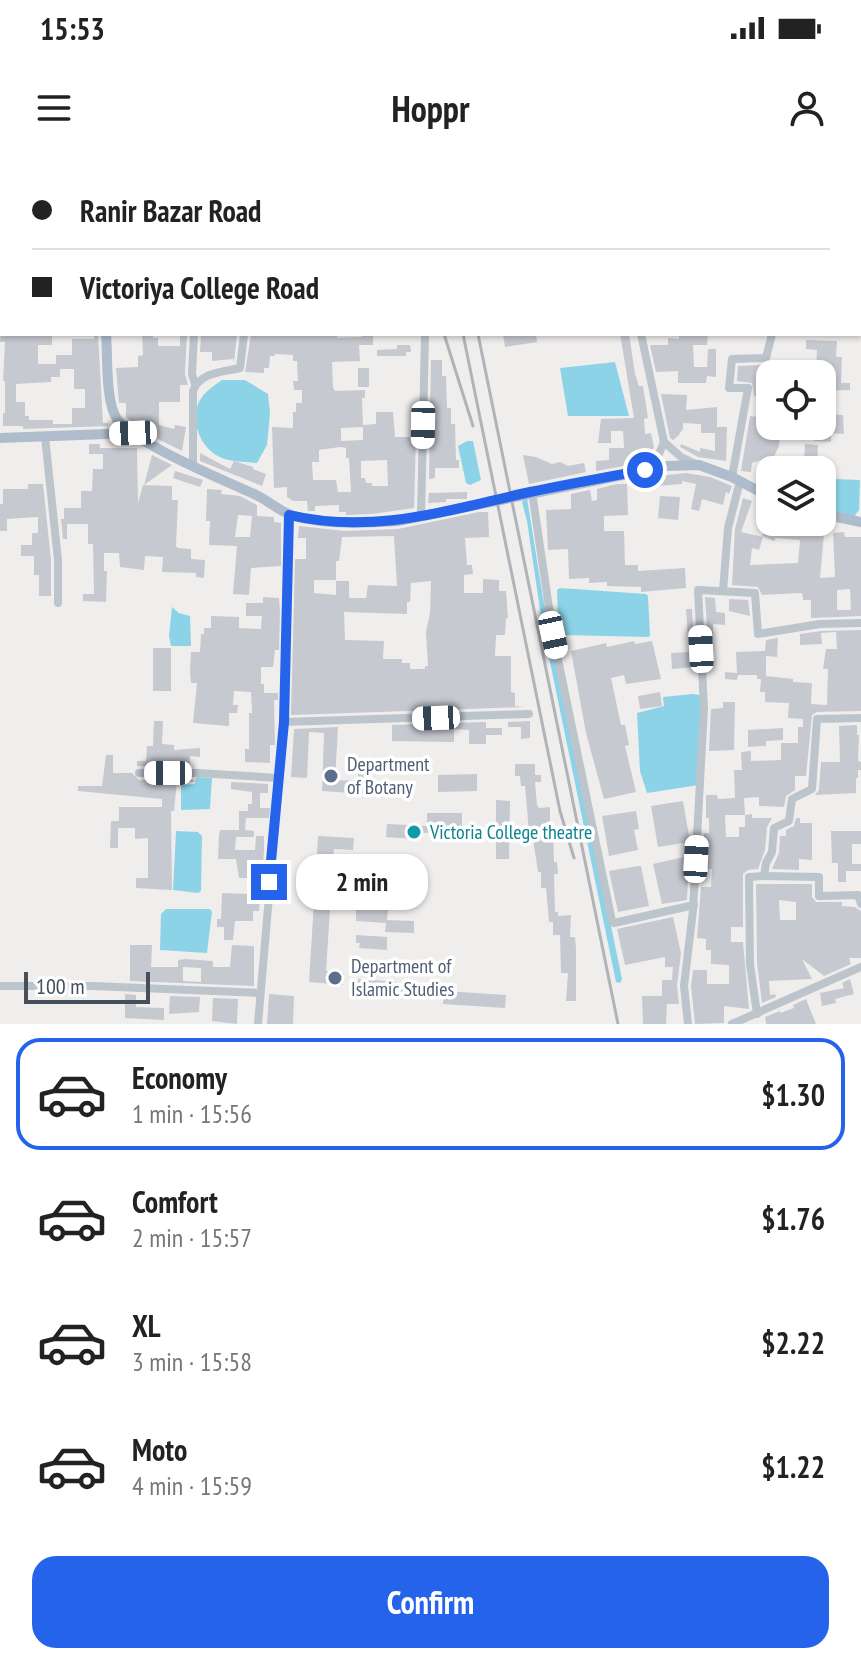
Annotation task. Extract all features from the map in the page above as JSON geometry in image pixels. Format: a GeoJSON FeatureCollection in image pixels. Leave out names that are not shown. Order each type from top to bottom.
{"type":"FeatureCollection","features":[{"type":"Feature","properties":{"kind":"main road"},"geometry":{"type":"LineString","coordinates":[[106,336],[112,410],[123,426],[289,515],[312,520],[365,523],[398,521],[667,466],[699,465],[756,490]]}},
{"type":"Feature","properties":{"kind":"main road"},"geometry":{"type":"LineString","coordinates":[[0,438],[133,433]]}},
{"type":"Feature","properties":{"kind":"main road"},"geometry":{"type":"LineString","coordinates":[[836,517],[861,522]]}},
{"type":"Feature","properties":{"kind":"street"},"geometry":{"type":"LineString","coordinates":[[193,466],[194,336]]}},
{"type":"Feature","properties":{"kind":"street"},"geometry":{"type":"LineString","coordinates":[[195,384],[206,376],[240,368],[244,336]]}},
{"type":"Feature","properties":{"kind":"street"},"geometry":{"type":"LineString","coordinates":[[421,516],[425,336]]}},
{"type":"Feature","properties":{"kind":"street"},"geometry":{"type":"LineString","coordinates":[[641,336],[664,442],[656,461],[645,470]]}},
{"type":"Feature","properties":{"kind":"street"},"geometry":{"type":"LineString","coordinates":[[723,591],[728,528],[748,388],[729,388],[732,359],[766,358],[772,336]]}},
{"type":"Feature","properties":{"kind":"street"},"geometry":{"type":"LineString","coordinates":[[45,437],[58,560],[58,603]]}},
{"type":"Feature","properties":{"kind":"street"},"geometry":{"type":"LineString","coordinates":[[664,442],[681,457],[699,465]]}},
{"type":"Feature","properties":{"kind":"street"},"geometry":{"type":"LineString","coordinates":[[532,492],[553,635],[612,921],[694,905]]}},
{"type":"Feature","properties":{"kind":"street"},"geometry":{"type":"LineString","coordinates":[[258,1024],[284,722],[289,515]]}},
{"type":"Feature","properties":{"kind":"street"},"geometry":{"type":"LineString","coordinates":[[688,1024],[684,986],[694,905],[704,708],[698,590],[755,593],[758,634],[820,624],[861,623]]}},
{"type":"Feature","properties":{"kind":"street"},"geometry":{"type":"LineString","coordinates":[[284,722],[529,714]]}},
{"type":"Feature","properties":{"kind":"street"},"geometry":{"type":"LineString","coordinates":[[764,876],[772,852],[774,828],[789,821],[792,799],[812,789],[817,719],[861,718]]}},
{"type":"Feature","properties":{"kind":"street"},"geometry":{"type":"LineString","coordinates":[[139,773],[279,778]]}},
{"type":"Feature","properties":{"kind":"street"},"geometry":{"type":"LineString","coordinates":[[757,1014],[750,964],[749,877],[819,877],[819,896],[858,895],[861,904]]}},
{"type":"Feature","properties":{"kind":"street"},"geometry":{"type":"LineString","coordinates":[[732,1024],[861,967]]}},
{"type":"Feature","properties":{"kind":"street"},"geometry":{"type":"LineString","coordinates":[[0,986],[93,986],[260,993]]}},
{"type":"Feature","properties":{"kind":"water"},"geometry":{"type":"Polygon","coordinates":[[[615,362],[629,416],[568,416],[560,368],[615,362]]]}},
{"type":"Feature","properties":{"kind":"water"},"geometry":{"type":"Polygon","coordinates":[[[222,380],[245,380],[268,394],[267,445],[257,463],[217,456],[200,436],[196,419],[199,402],[222,380]]]}},
{"type":"Feature","properties":{"kind":"water"},"geometry":{"type":"Polygon","coordinates":[[[473,441],[481,480],[470,485],[466,483],[458,446],[473,441]]]}},
{"type":"Feature","properties":{"kind":"water"},"geometry":{"type":"Polygon","coordinates":[[[836,479],[860,480],[859,510],[853,518],[836,513],[836,479]]]}},
{"type":"Feature","properties":{"kind":"water"},"geometry":{"type":"Polygon","coordinates":[[[527,498],[543,598],[622,979],[620,983],[616,982],[542,623],[522,502],[527,498]]]}},
{"type":"Feature","properties":{"kind":"water"},"geometry":{"type":"Polygon","coordinates":[[[557,590],[646,594],[649,637],[564,635],[558,617],[557,590]]]}},
{"type":"Feature","properties":{"kind":"water"},"geometry":{"type":"Polygon","coordinates":[[[172,607],[190,616],[191,646],[171,646],[172,607]]]}},
{"type":"Feature","properties":{"kind":"water"},"geometry":{"type":"Polygon","coordinates":[[[693,694],[702,698],[699,785],[647,793],[640,771],[637,713],[664,706],[663,697],[693,694]]]}},
{"type":"Feature","properties":{"kind":"water"},"geometry":{"type":"Polygon","coordinates":[[[198,777],[212,778],[210,809],[181,810],[181,785],[195,784],[198,777]]]}},
{"type":"Feature","properties":{"kind":"water"},"geometry":{"type":"Polygon","coordinates":[[[176,831],[198,832],[202,836],[201,891],[198,893],[173,890],[176,831]]]}},
{"type":"Feature","properties":{"kind":"water"},"geometry":{"type":"Polygon","coordinates":[[[166,909],[210,909],[207,953],[160,950],[161,914],[166,909]]]}},
{"type":"Feature","properties":{"kind":"building"},"geometry":{"type":"Polygon","coordinates":[[[0,336],[52,336],[52,345],[38,345],[38,364],[56,364],[56,355],[72,355],[72,339],[94,339],[94,336],[98,336],[103,423],[108,423],[108,426],[23,429],[23,426],[3,426],[5,342],[0,342],[0,336]],[[60,369],[60,377],[51,377],[51,382],[16,384],[16,402],[25,402],[25,416],[29,416],[29,420],[72,424],[72,408],[85,408],[85,389],[74,389],[74,369],[60,369]]]}},
{"type":"Feature","properties":{"kind":"building"},"geometry":{"type":"Polygon","coordinates":[[[142,336],[158,338],[158,346],[180,346],[180,336],[187,336],[185,374],[188,385],[180,385],[180,402],[159,402],[159,425],[174,429],[175,425],[186,427],[182,451],[156,438],[157,432],[146,432],[132,422],[126,417],[126,403],[119,403],[116,368],[138,367],[138,356],[143,355],[142,336]]]}},
{"type":"Feature","properties":{"kind":"building"},"geometry":{"type":"Polygon","coordinates":[[[201,336],[237,336],[234,362],[233,359],[212,361],[212,352],[200,352],[201,336]]]}},
{"type":"Feature","properties":{"kind":"building"},"geometry":{"type":"Polygon","coordinates":[[[251,336],[373,336],[373,345],[359,345],[360,361],[332,362],[333,387],[335,391],[365,390],[365,398],[362,398],[363,425],[376,424],[376,412],[393,412],[395,437],[416,437],[414,508],[346,515],[346,512],[339,512],[339,505],[315,506],[315,511],[308,511],[307,501],[293,501],[287,497],[287,487],[274,488],[272,427],[293,428],[296,403],[302,403],[302,390],[294,390],[293,381],[298,381],[297,361],[293,361],[293,355],[275,354],[270,356],[269,368],[264,368],[264,373],[245,372],[251,336]],[[363,427],[341,428],[341,441],[363,440],[363,427]],[[346,448],[319,450],[319,462],[312,462],[313,480],[336,480],[338,492],[351,492],[349,458],[346,458],[346,448]],[[387,460],[361,461],[361,478],[365,478],[366,483],[372,483],[372,486],[388,486],[387,460]]]}},
{"type":"Feature","properties":{"kind":"building"},"geometry":{"type":"Polygon","coordinates":[[[503,336],[536,336],[537,342],[505,347],[503,336]]]}},
{"type":"Feature","properties":{"kind":"building"},"geometry":{"type":"Polygon","coordinates":[[[620,336],[629,336],[635,374],[639,386],[643,386],[648,418],[644,419],[645,434],[651,433],[654,447],[650,457],[640,463],[596,471],[596,461],[609,460],[609,448],[624,448],[623,431],[611,431],[611,443],[598,443],[601,419],[634,418],[620,336]]]}},
{"type":"Feature","properties":{"kind":"building"},"geometry":{"type":"Polygon","coordinates":[[[679,336],[708,336],[707,345],[693,345],[694,367],[707,367],[708,349],[716,349],[716,377],[707,376],[706,383],[678,383],[678,371],[656,372],[650,345],[668,345],[668,338],[679,339],[679,336]]]}},
{"type":"Feature","properties":{"kind":"building"},"geometry":{"type":"Polygon","coordinates":[[[806,340],[837,341],[836,357],[842,357],[841,383],[850,383],[850,390],[836,390],[836,360],[817,360],[817,350],[806,349],[806,340]]]}},
{"type":"Feature","properties":{"kind":"building"},"geometry":{"type":"Polygon","coordinates":[[[397,345],[410,345],[411,352],[406,352],[406,356],[377,356],[377,350],[397,349],[397,345]]]}},
{"type":"Feature","properties":{"kind":"building"},"geometry":{"type":"Polygon","coordinates":[[[431,360],[442,360],[447,408],[451,408],[451,424],[455,424],[459,468],[435,468],[435,478],[429,479],[431,360]]]}},
{"type":"Feature","properties":{"kind":"building"},"geometry":{"type":"Polygon","coordinates":[[[756,365],[756,396],[752,383],[737,381],[738,366],[756,365]]]}},
{"type":"Feature","properties":{"kind":"building"},"geometry":{"type":"Polygon","coordinates":[[[358,368],[369,368],[369,387],[358,387],[358,368]]]}},
{"type":"Feature","properties":{"kind":"building"},"geometry":{"type":"Polygon","coordinates":[[[661,394],[687,395],[686,410],[717,407],[717,427],[727,427],[726,461],[698,457],[680,447],[681,444],[700,452],[700,448],[715,451],[715,433],[701,433],[701,424],[683,423],[678,436],[673,440],[670,438],[661,394]]]}},
{"type":"Feature","properties":{"kind":"building"},"geometry":{"type":"Polygon","coordinates":[[[836,415],[843,415],[844,434],[836,433],[836,415]]]}},
{"type":"Feature","properties":{"kind":"building"},"geometry":{"type":"Polygon","coordinates":[[[750,416],[756,417],[756,440],[780,440],[779,446],[774,456],[756,456],[751,472],[741,471],[750,416]]]}},
{"type":"Feature","properties":{"kind":"building"},"geometry":{"type":"Polygon","coordinates":[[[89,444],[100,444],[100,448],[137,448],[138,503],[143,485],[172,486],[172,500],[178,500],[176,546],[191,549],[191,559],[205,560],[204,578],[196,577],[196,573],[162,572],[163,557],[145,556],[144,570],[120,567],[119,553],[104,553],[106,602],[83,601],[83,594],[94,594],[93,544],[88,544],[88,524],[67,524],[67,539],[63,539],[61,519],[64,519],[64,508],[81,508],[81,491],[92,491],[93,469],[103,469],[103,454],[89,454],[89,444]]]}},
{"type":"Feature","properties":{"kind":"building"},"geometry":{"type":"Polygon","coordinates":[[[805,444],[818,445],[818,456],[804,456],[805,444]]]}},
{"type":"Feature","properties":{"kind":"building"},"geometry":{"type":"Polygon","coordinates":[[[200,453],[230,469],[234,461],[253,467],[266,474],[262,486],[200,461],[200,453]]]}},
{"type":"Feature","properties":{"kind":"building"},"geometry":{"type":"Polygon","coordinates":[[[152,455],[172,465],[144,485],[152,455]]]}},
{"type":"Feature","properties":{"kind":"building"},"geometry":{"type":"Polygon","coordinates":[[[523,455],[552,464],[560,462],[568,466],[584,463],[586,472],[529,484],[523,455]]]}},
{"type":"Feature","properties":{"kind":"building"},"geometry":{"type":"Polygon","coordinates":[[[175,471],[203,480],[200,487],[173,478],[175,471]]]}},
{"type":"Feature","properties":{"kind":"building"},"geometry":{"type":"Polygon","coordinates":[[[686,473],[710,477],[732,486],[729,494],[726,492],[723,505],[702,499],[699,511],[691,509],[696,484],[682,481],[682,484],[658,486],[658,476],[686,473]]]}},
{"type":"Feature","properties":{"kind":"building"},"geometry":{"type":"Polygon","coordinates":[[[28,484],[43,484],[51,560],[51,596],[39,596],[39,575],[34,575],[34,556],[21,556],[21,545],[32,545],[32,533],[38,533],[38,517],[7,519],[7,531],[0,531],[3,489],[28,489],[28,484]]]}},
{"type":"Feature","properties":{"kind":"building"},"geometry":{"type":"Polygon","coordinates":[[[627,484],[628,515],[604,516],[604,531],[624,531],[625,565],[638,565],[638,571],[685,568],[686,588],[641,592],[641,587],[589,583],[589,578],[569,579],[568,549],[548,550],[546,510],[571,509],[571,494],[590,490],[592,501],[597,500],[597,489],[627,484]]]}},
{"type":"Feature","properties":{"kind":"building"},"geometry":{"type":"Polygon","coordinates":[[[207,489],[222,490],[221,494],[240,496],[257,505],[257,516],[274,517],[274,522],[281,523],[281,566],[251,568],[249,595],[233,594],[237,546],[209,545],[210,521],[206,521],[207,489]],[[238,515],[235,537],[250,537],[252,516],[238,515]]]}},
{"type":"Feature","properties":{"kind":"building"},"geometry":{"type":"Polygon","coordinates":[[[467,492],[467,499],[428,503],[429,493],[467,492]]]}},
{"type":"Feature","properties":{"kind":"building"},"geometry":{"type":"Polygon","coordinates":[[[660,496],[680,497],[678,520],[658,518],[660,496]]]}},
{"type":"Feature","properties":{"kind":"building"},"geometry":{"type":"Polygon","coordinates":[[[743,498],[752,501],[741,532],[763,537],[759,550],[752,548],[750,565],[798,563],[800,540],[776,538],[774,541],[762,536],[824,536],[820,578],[835,577],[833,536],[844,532],[845,537],[861,537],[861,616],[811,618],[811,600],[803,600],[802,593],[762,595],[758,587],[732,585],[735,529],[743,498]],[[850,589],[837,590],[837,610],[851,610],[850,589]]]}},
{"type":"Feature","properties":{"kind":"building"},"geometry":{"type":"Polygon","coordinates":[[[488,512],[489,537],[465,538],[467,565],[472,565],[473,574],[464,575],[464,593],[483,593],[483,579],[499,580],[499,591],[506,591],[508,618],[505,635],[496,635],[495,656],[511,656],[511,692],[515,693],[515,706],[524,707],[291,715],[295,559],[306,559],[306,538],[298,538],[299,526],[345,531],[398,529],[488,512]],[[394,536],[342,537],[339,561],[336,561],[336,580],[314,580],[314,593],[336,595],[336,581],[349,581],[349,598],[366,598],[368,585],[397,586],[394,536]],[[431,581],[411,583],[407,614],[344,612],[345,640],[384,641],[383,659],[402,659],[402,663],[410,663],[410,669],[425,669],[428,666],[426,632],[431,581]]]}},
{"type":"Feature","properties":{"kind":"building"},"geometry":{"type":"Polygon","coordinates":[[[263,597],[279,598],[280,612],[279,650],[275,650],[273,667],[261,667],[264,693],[278,693],[278,700],[274,700],[275,745],[270,745],[270,763],[245,762],[245,749],[249,749],[251,692],[234,691],[233,705],[238,705],[237,713],[229,713],[229,726],[193,723],[197,683],[191,683],[190,671],[191,652],[200,652],[201,634],[204,634],[204,628],[211,628],[211,616],[239,617],[239,628],[261,629],[262,616],[246,616],[246,603],[263,603],[263,597]]]}},
{"type":"Feature","properties":{"kind":"building"},"geometry":{"type":"Polygon","coordinates":[[[705,597],[715,598],[716,612],[725,613],[725,625],[713,624],[713,639],[708,640],[705,597]]]}},
{"type":"Feature","properties":{"kind":"building"},"geometry":{"type":"Polygon","coordinates":[[[729,599],[748,600],[750,616],[729,611],[729,599]]]}},
{"type":"Feature","properties":{"kind":"building"},"geometry":{"type":"Polygon","coordinates":[[[686,609],[692,609],[695,667],[672,669],[671,653],[689,652],[686,609]]]}},
{"type":"Feature","properties":{"kind":"building"},"geometry":{"type":"Polygon","coordinates":[[[861,630],[861,711],[817,712],[812,715],[806,776],[795,776],[795,790],[786,796],[784,807],[759,806],[759,797],[744,798],[745,815],[772,818],[767,827],[765,850],[758,869],[743,874],[743,927],[731,927],[731,942],[743,942],[749,1009],[724,1006],[724,1023],[695,1024],[691,986],[693,970],[707,970],[707,984],[729,984],[729,965],[711,964],[711,950],[706,950],[706,939],[697,938],[701,887],[711,887],[712,869],[702,869],[704,833],[709,833],[706,795],[717,795],[718,799],[735,798],[734,770],[742,770],[741,752],[751,751],[751,761],[781,760],[781,743],[798,743],[798,727],[803,727],[803,719],[788,718],[789,703],[765,702],[765,692],[760,692],[761,679],[757,679],[757,675],[738,675],[737,680],[725,679],[725,672],[737,673],[736,652],[765,651],[766,640],[778,638],[777,657],[766,656],[766,676],[812,683],[811,704],[827,705],[828,669],[823,669],[826,649],[837,649],[836,632],[821,633],[822,644],[800,645],[800,634],[861,630]],[[725,815],[726,837],[739,837],[739,827],[745,827],[745,815],[725,815]]]}},
{"type":"Feature","properties":{"kind":"building"},"geometry":{"type":"Polygon","coordinates":[[[634,641],[635,644],[652,641],[661,679],[626,684],[624,675],[611,678],[621,725],[625,725],[629,745],[625,746],[636,792],[604,799],[586,733],[571,651],[606,643],[607,647],[634,641]]]}},
{"type":"Feature","properties":{"kind":"building"},"geometry":{"type":"Polygon","coordinates":[[[153,648],[171,648],[171,691],[153,691],[153,648]]]}},
{"type":"Feature","properties":{"kind":"building"},"geometry":{"type":"Polygon","coordinates":[[[660,692],[662,706],[640,709],[638,696],[660,692]]]}},
{"type":"Feature","properties":{"kind":"building"},"geometry":{"type":"Polygon","coordinates":[[[723,702],[735,702],[734,750],[709,751],[711,709],[723,708],[723,702]]]}},
{"type":"Feature","properties":{"kind":"building"},"geometry":{"type":"Polygon","coordinates":[[[154,721],[163,721],[162,744],[174,745],[174,750],[200,748],[200,757],[190,756],[190,766],[137,766],[137,761],[146,761],[147,746],[153,746],[154,721]]]}},
{"type":"Feature","properties":{"kind":"building"},"geometry":{"type":"Polygon","coordinates":[[[530,721],[530,738],[521,739],[521,727],[508,727],[508,722],[530,721]]]}},
{"type":"Feature","properties":{"kind":"building"},"geometry":{"type":"Polygon","coordinates":[[[486,722],[486,728],[502,728],[502,735],[486,735],[486,744],[469,744],[469,730],[454,729],[454,742],[392,741],[392,725],[486,722]]]}},
{"type":"Feature","properties":{"kind":"building"},"geometry":{"type":"Polygon","coordinates":[[[857,725],[861,770],[858,770],[856,778],[856,793],[815,795],[819,790],[821,762],[840,762],[839,726],[857,725]]]}},
{"type":"Feature","properties":{"kind":"building"},"geometry":{"type":"Polygon","coordinates":[[[338,727],[335,780],[358,781],[358,770],[368,771],[367,794],[322,791],[324,733],[309,732],[307,778],[291,777],[294,729],[338,727]]]}},
{"type":"Feature","properties":{"kind":"building"},"geometry":{"type":"Polygon","coordinates":[[[783,728],[783,740],[766,741],[766,746],[748,747],[748,730],[783,728]]]}},
{"type":"Feature","properties":{"kind":"building"},"geometry":{"type":"Polygon","coordinates":[[[106,755],[113,755],[113,773],[132,773],[139,780],[195,780],[177,782],[174,811],[171,811],[172,890],[136,888],[136,878],[148,878],[148,838],[135,839],[135,828],[118,828],[118,848],[110,848],[111,821],[119,821],[119,807],[162,807],[162,799],[78,791],[78,786],[102,786],[106,755]]]}},
{"type":"Feature","properties":{"kind":"building"},"geometry":{"type":"Polygon","coordinates":[[[515,764],[535,764],[535,775],[541,775],[541,782],[535,782],[537,805],[539,808],[550,807],[554,862],[557,862],[558,874],[554,874],[555,912],[558,916],[571,915],[570,937],[575,937],[576,948],[576,1001],[566,1001],[568,973],[561,973],[560,935],[553,935],[553,922],[549,922],[546,888],[541,888],[541,872],[538,872],[532,832],[529,832],[525,786],[521,786],[520,776],[515,776],[515,764]]]}},
{"type":"Feature","properties":{"kind":"building"},"geometry":{"type":"Polygon","coordinates":[[[477,774],[477,791],[438,792],[438,775],[477,774]]]}},
{"type":"Feature","properties":{"kind":"building"},"geometry":{"type":"Polygon","coordinates":[[[231,782],[268,784],[268,793],[260,793],[260,808],[270,808],[269,818],[246,818],[245,830],[254,831],[254,837],[236,837],[235,850],[255,850],[256,836],[264,836],[259,911],[253,911],[253,921],[235,921],[233,940],[224,940],[224,927],[217,927],[217,919],[221,919],[222,893],[250,894],[251,878],[239,878],[236,859],[218,859],[220,830],[239,830],[239,811],[248,811],[248,804],[252,804],[252,792],[231,789],[231,782]]]}},
{"type":"Feature","properties":{"kind":"building"},"geometry":{"type":"Polygon","coordinates":[[[496,800],[510,801],[509,859],[496,859],[496,800]]]}},
{"type":"Feature","properties":{"kind":"building"},"geometry":{"type":"Polygon","coordinates":[[[683,801],[690,842],[658,847],[651,806],[683,801]]]}},
{"type":"Feature","properties":{"kind":"building"},"geometry":{"type":"Polygon","coordinates":[[[636,811],[639,829],[634,830],[638,850],[609,856],[602,816],[636,811]]]}},
{"type":"Feature","properties":{"kind":"building"},"geometry":{"type":"Polygon","coordinates":[[[427,813],[462,813],[462,832],[416,833],[415,839],[386,837],[387,824],[427,826],[427,813]]]}},
{"type":"Feature","properties":{"kind":"building"},"geometry":{"type":"Polygon","coordinates":[[[796,818],[800,818],[800,823],[812,823],[812,860],[799,859],[799,870],[772,869],[779,853],[780,836],[786,836],[786,830],[794,826],[796,818]]]}},
{"type":"Feature","properties":{"kind":"building"},"geometry":{"type":"Polygon","coordinates":[[[831,831],[861,831],[861,844],[852,844],[852,864],[861,864],[861,871],[846,871],[846,882],[838,882],[838,863],[832,863],[831,831]]]}},
{"type":"Feature","properties":{"kind":"building"},"geometry":{"type":"Polygon","coordinates":[[[318,836],[354,838],[353,850],[334,849],[326,971],[344,973],[343,985],[309,982],[318,836]]]}},
{"type":"Feature","properties":{"kind":"building"},"geometry":{"type":"Polygon","coordinates":[[[684,857],[688,876],[687,900],[662,904],[653,864],[684,857]]]}},
{"type":"Feature","properties":{"kind":"building"},"geometry":{"type":"Polygon","coordinates":[[[362,864],[399,867],[398,878],[361,875],[362,864]]]}},
{"type":"Feature","properties":{"kind":"building"},"geometry":{"type":"Polygon","coordinates":[[[641,866],[649,906],[618,912],[609,871],[641,866]]]}},
{"type":"Feature","properties":{"kind":"building"},"geometry":{"type":"Polygon","coordinates":[[[756,884],[812,884],[812,897],[816,902],[842,902],[842,906],[861,911],[861,958],[849,958],[851,964],[824,976],[802,959],[812,979],[769,981],[770,995],[775,994],[776,997],[762,1003],[757,963],[756,884]],[[779,900],[780,920],[796,920],[796,902],[779,900]]]}},
{"type":"Feature","properties":{"kind":"building"},"geometry":{"type":"Polygon","coordinates":[[[356,908],[388,910],[387,920],[414,921],[414,933],[385,932],[386,923],[356,921],[356,908]]]}},
{"type":"Feature","properties":{"kind":"building"},"geometry":{"type":"Polygon","coordinates":[[[673,917],[681,953],[677,986],[679,1004],[667,1004],[666,1024],[643,1024],[642,996],[662,996],[662,980],[672,980],[673,967],[665,967],[665,957],[625,965],[617,929],[673,917]]]}},
{"type":"Feature","properties":{"kind":"building"},"geometry":{"type":"Polygon","coordinates":[[[356,935],[387,937],[387,950],[359,948],[356,935]]]}},
{"type":"Feature","properties":{"kind":"building"},"geometry":{"type":"Polygon","coordinates":[[[130,945],[152,945],[151,967],[178,967],[178,960],[185,959],[213,961],[213,967],[230,967],[232,945],[254,946],[254,986],[130,981],[130,945]],[[183,967],[183,981],[201,982],[201,968],[183,967]]]}},
{"type":"Feature","properties":{"kind":"building"},"geometry":{"type":"Polygon","coordinates":[[[358,979],[397,982],[397,988],[428,991],[427,999],[392,996],[392,991],[357,988],[358,979]]]}},
{"type":"Feature","properties":{"kind":"building"},"geometry":{"type":"Polygon","coordinates":[[[850,979],[854,994],[822,1006],[820,993],[844,988],[842,983],[850,979]]]}},
{"type":"Feature","properties":{"kind":"building"},"geometry":{"type":"Polygon","coordinates":[[[444,991],[506,995],[505,1008],[443,1004],[444,991]]]}},
{"type":"Feature","properties":{"kind":"building"},"geometry":{"type":"Polygon","coordinates":[[[125,994],[136,995],[136,1007],[164,1008],[164,1020],[125,1018],[125,994]]]}},
{"type":"Feature","properties":{"kind":"building"},"geometry":{"type":"Polygon","coordinates":[[[269,994],[294,996],[293,1024],[267,1024],[269,994]]]}},
{"type":"Feature","properties":{"kind":"building"},"geometry":{"type":"Polygon","coordinates":[[[170,996],[200,997],[199,1012],[169,1014],[170,996]]]}},
{"type":"Feature","properties":{"kind":"building"},"geometry":{"type":"Polygon","coordinates":[[[213,998],[238,999],[237,1024],[212,1021],[213,998]]]}},
{"type":"Feature","properties":{"kind":"building"},"geometry":{"type":"Polygon","coordinates":[[[806,999],[816,1024],[766,1024],[765,1017],[794,1008],[793,1005],[806,999]]]}},
{"type":"Feature","properties":{"kind":"railway"},"geometry":{"type":"LineString","coordinates":[[445,336],[473,426]]}},
{"type":"Feature","properties":{"kind":"railway"},"geometry":{"type":"LineString","coordinates":[[463,336],[560,811],[574,858]]}},
{"type":"Feature","properties":{"kind":"railway"},"geometry":{"type":"LineString","coordinates":[[478,336],[618,1024]]}},
{"type":"Feature","properties":{"kind":"place","name":"Department of Botany"},"geometry":{"type":"Point","coordinates":[331,776]}},
{"type":"Feature","properties":{"kind":"place","name":"Victoria College theatre"},"geometry":{"type":"Point","coordinates":[414,832]}},
{"type":"Feature","properties":{"kind":"place","name":"Department of Islamic Studies"},"geometry":{"type":"Point","coordinates":[335,978]}},
{"type":"Feature","properties":{"kind":"route"},"geometry":{"type":"LineString","coordinates":[[269,882],[284,722],[289,515],[312,520],[365,523],[398,521],[645,470]]}}]}
